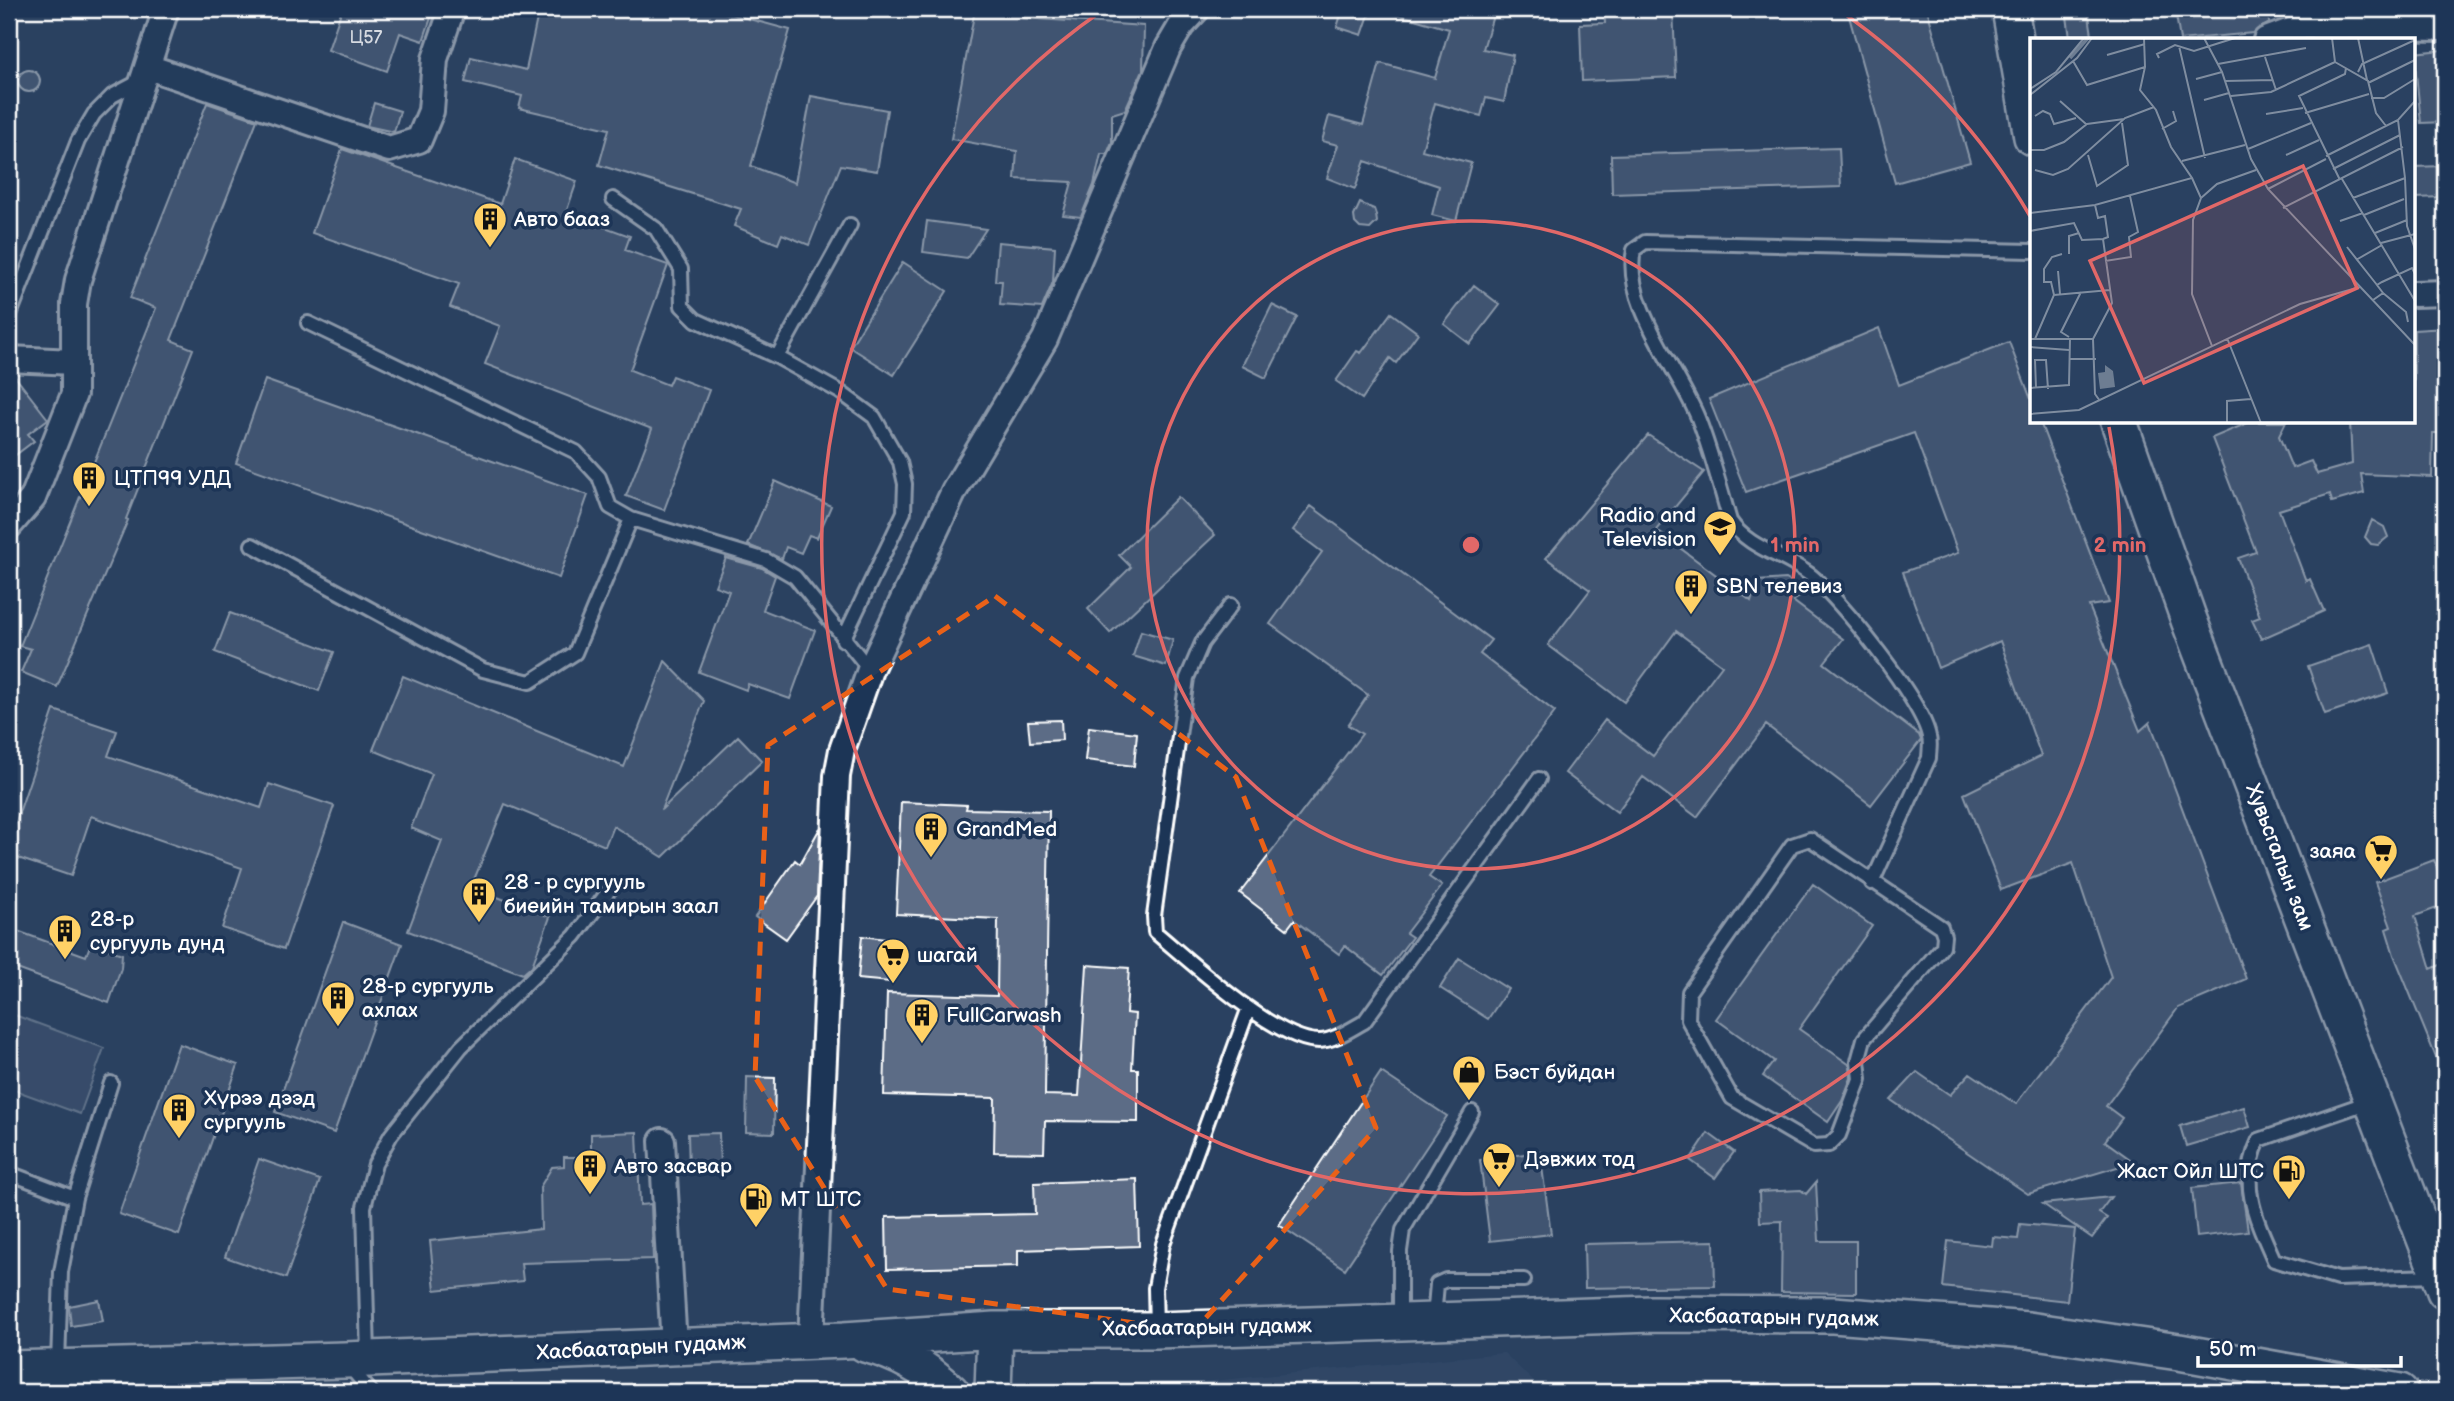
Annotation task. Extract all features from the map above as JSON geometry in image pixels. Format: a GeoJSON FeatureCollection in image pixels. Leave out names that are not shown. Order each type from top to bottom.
{"type":"FeatureCollection","features":[{"type":"Feature","properties":{"kind":"street"},"geometry":{"type":"LineString","coordinates":[[9,526],[33,498],[74,394],[74,304],[78,280],[166,9]]}},
{"type":"Feature","properties":{"kind":"street"},"geometry":{"type":"LineString","coordinates":[[146,73],[389,149],[401,147],[419,140],[431,111],[435,59],[452,9]]}},
{"type":"Feature","properties":{"kind":"street"},"geometry":{"type":"LineString","coordinates":[[951,1392],[918,1366],[883,1348],[828,1340],[837,776],[842,750],[870,670],[954,491],[1045,340],[1168,48],[1181,26],[1198,9]]}},
{"type":"Feature","properties":{"kind":"street"},"geometry":{"type":"LineString","coordinates":[[2010,9],[2026,72],[2030,115]]}},
{"type":"Feature","properties":{"kind":"street"},"geometry":{"type":"LineString","coordinates":[[2271,38],[2304,26],[2445,27]]}},
{"type":"Feature","properties":{"kind":"street"},"geometry":{"type":"LineString","coordinates":[[2416,294],[2445,293]]}},
{"type":"Feature","properties":{"kind":"street"},"geometry":{"type":"LineString","coordinates":[[9,359],[74,362]]}},
{"type":"Feature","properties":{"kind":"street","name":"Хувьсгалын зам"},"geometry":{"type":"LineString","coordinates":[[2120,424],[2189,620],[2444,1287]]}},
{"type":"Feature","properties":{"kind":"street"},"geometry":{"type":"LineString","coordinates":[[663,1141],[674,1346]]}},
{"type":"Feature","properties":{"kind":"street","name":"Хасбаатарын гудамж"},"geometry":{"type":"LineString","coordinates":[[9,1369],[361,1371],[674,1346],[995,1330],[1156,1330],[1652,1314],[1833,1315],[2028,1330],[2179,1352],[2400,1392]]}},
{"type":"Feature","properties":{"kind":"street"},"geometry":{"type":"LineString","coordinates":[[993,1392],[995,1330]]}},
{"type":"Feature","properties":{"kind":"lane"},"geometry":{"type":"LineString","coordinates":[[9,317],[78,141],[94,114],[113,96],[146,73]]}},
{"type":"Feature","properties":{"kind":"lane"},"geometry":{"type":"LineString","coordinates":[[613,199],[656,229],[681,269],[682,306],[696,320],[777,357],[840,392],[874,417],[900,462],[905,484],[904,512],[843,640]]}},
{"type":"Feature","properties":{"kind":"lane"},"geometry":{"type":"LineString","coordinates":[[777,357],[850,225]]}},
{"type":"Feature","properties":{"kind":"lane"},"geometry":{"type":"LineString","coordinates":[[1872,883],[1929,758],[1929,736],[1920,714],[1873,644],[1832,593],[1807,572],[1740,536],[1730,522],[1698,417],[1655,340],[1638,292],[1630,268],[1634,250],[1646,242],[2030,251]]}},
{"type":"Feature","properties":{"kind":"lane"},"geometry":{"type":"LineString","coordinates":[[308,323],[576,452],[599,477],[610,507],[631,519],[766,560],[795,577],[843,640],[870,670]]}},
{"type":"Feature","properties":{"kind":"lane"},"geometry":{"type":"LineString","coordinates":[[252,545],[483,670],[530,681],[575,653],[631,519]]}},
{"type":"Feature","properties":{"kind":"lane"},"geometry":{"type":"LineString","coordinates":[[1231,605],[1202,643],[1187,678],[1154,916],[1155,932],[1248,1010],[1298,1035],[1319,1041],[1364,1022],[1539,779]]}},
{"type":"Feature","properties":{"kind":"lane"},"geometry":{"type":"LineString","coordinates":[[1810,839],[1872,883],[1941,928],[1943,946],[1864,1039],[1858,1061],[1860,1079],[1839,1135],[1829,1145],[1814,1146],[1732,1098],[1688,1020],[1689,992],[1792,845],[1799,840],[1810,839]]}},
{"type":"Feature","properties":{"kind":"lane"},"geometry":{"type":"LineString","coordinates":[[361,1371],[365,1207],[375,1164],[391,1135],[461,1047],[575,936],[610,889]]}},
{"type":"Feature","properties":{"kind":"lane"},"geometry":{"type":"LineString","coordinates":[[1156,1330],[1155,1288],[1163,1244],[1248,1010]]}},
{"type":"Feature","properties":{"kind":"lane"},"geometry":{"type":"LineString","coordinates":[[58,1368],[61,1272],[75,1198],[111,1083]]}},
{"type":"Feature","properties":{"kind":"lane"},"geometry":{"type":"LineString","coordinates":[[2374,1100],[2259,1140],[2249,1161],[2254,1216],[2274,1261],[2338,1279],[2444,1287]]}},
{"type":"Feature","properties":{"kind":"lane"},"geometry":{"type":"LineString","coordinates":[[1417,1322],[1403,1230],[1472,1112]]}},
{"type":"Feature","properties":{"kind":"lane"},"geometry":{"type":"LineString","coordinates":[[9,1172],[75,1198]]}},
{"type":"Feature","properties":{"kind":"lane"},"geometry":{"type":"LineString","coordinates":[[1417,1322],[1437,1284],[1446,1280],[1524,1280]]}},
{"type":"Feature","properties":{"kind":"highlighted area"},"geometry":{"type":"Polygon","coordinates":[[[995,596],[1236,777],[1376,1128],[1194,1331],[887,1289],[755,1077],[768,745],[995,596]]]}},
{"type":"Feature","properties":{"kind":"shaded area"},"geometry":{"type":"Polygon","coordinates":[[[9,1013],[104,1048],[80,1114],[9,1088],[9,1013]]]}},
{"type":"Feature","properties":{"kind":"shaded area"},"geometry":{"type":"Polygon","coordinates":[[[1504,1353],[1540,1388],[1925,1387],[2119,1380],[2243,1392],[1144,1392],[1160,1386],[1504,1353]]]}},
{"type":"Feature","properties":{"kind":"building"},"geometry":{"type":"Polygon","coordinates":[[[342,9],[434,9],[423,41],[400,33],[387,71],[328,50],[342,9]]]}},
{"type":"Feature","properties":{"kind":"building"},"geometry":{"type":"Polygon","coordinates":[[[539,9],[712,9],[790,30],[751,166],[795,183],[811,96],[887,110],[877,171],[841,165],[809,245],[782,234],[778,244],[734,226],[741,209],[599,165],[609,129],[519,108],[522,96],[465,82],[471,57],[526,70],[539,9]]]}},
{"type":"Feature","properties":{"kind":"building"},"geometry":{"type":"Polygon","coordinates":[[[975,9],[1025,9],[1024,18],[1144,26],[1143,70],[1125,110],[1112,114],[1112,142],[1107,154],[1101,154],[1094,185],[1081,217],[1063,215],[1072,182],[1015,179],[1017,151],[951,139],[975,9]]]}},
{"type":"Feature","properties":{"kind":"building"},"geometry":{"type":"Polygon","coordinates":[[[1343,9],[1371,9],[1362,35],[1337,27],[1343,9]]]}},
{"type":"Feature","properties":{"kind":"building"},"geometry":{"type":"Polygon","coordinates":[[[1401,9],[1495,9],[1483,49],[1513,55],[1504,102],[1486,98],[1481,116],[1435,103],[1422,150],[1471,163],[1456,221],[1432,215],[1439,186],[1365,161],[1355,189],[1327,178],[1338,145],[1322,141],[1329,116],[1363,125],[1380,63],[1435,78],[1449,29],[1400,15],[1401,9]]]}},
{"type":"Feature","properties":{"kind":"building"},"geometry":{"type":"Polygon","coordinates":[[[1604,9],[1673,9],[1676,77],[1582,81],[1580,24],[1605,23],[1604,9]]]}},
{"type":"Feature","properties":{"kind":"building"},"geometry":{"type":"Polygon","coordinates":[[[1847,9],[1927,9],[1970,162],[1895,183],[1847,9]]]}},
{"type":"Feature","properties":{"kind":"building"},"geometry":{"type":"Polygon","coordinates":[[[2066,9],[2088,9],[2092,35],[2070,38],[2066,9]]]}},
{"type":"Feature","properties":{"kind":"building"},"geometry":{"type":"Polygon","coordinates":[[[2175,9],[2268,9],[2269,23],[2253,33],[2180,38],[2175,9]]]}},
{"type":"Feature","properties":{"kind":"building"},"geometry":{"type":"Polygon","coordinates":[[[2442,50],[2445,122],[2421,123],[2416,53],[2442,50]]]}},
{"type":"Feature","properties":{"kind":"building"},"geometry":{"type":"Polygon","coordinates":[[[29,70],[37,73],[40,81],[37,89],[29,92],[21,89],[18,81],[21,73],[29,70]]]}},
{"type":"Feature","properties":{"kind":"building"},"geometry":{"type":"Polygon","coordinates":[[[207,103],[257,120],[171,340],[193,349],[126,519],[128,520],[57,687],[21,672],[31,649],[20,646],[156,308],[130,298],[207,103]]]}},
{"type":"Feature","properties":{"kind":"building"},"geometry":{"type":"Polygon","coordinates":[[[374,103],[400,111],[394,132],[367,126],[374,103]]]}},
{"type":"Feature","properties":{"kind":"building"},"geometry":{"type":"Polygon","coordinates":[[[1839,148],[1841,187],[1612,194],[1611,155],[1839,148]]]}},
{"type":"Feature","properties":{"kind":"building","name":"Авто бааз"},"geometry":{"type":"Polygon","coordinates":[[[342,149],[500,204],[515,159],[577,181],[566,213],[630,236],[625,250],[668,265],[630,370],[668,385],[672,376],[709,390],[664,510],[626,496],[652,429],[485,364],[500,326],[450,307],[459,284],[312,233],[342,149]]]}},
{"type":"Feature","properties":{"kind":"building"},"geometry":{"type":"Polygon","coordinates":[[[2442,166],[2444,197],[2416,198],[2416,167],[2442,166]]]}},
{"type":"Feature","properties":{"kind":"building"},"geometry":{"type":"Polygon","coordinates":[[[1360,203],[1374,209],[1377,222],[1370,229],[1360,228],[1355,223],[1354,216],[1360,203]]]}},
{"type":"Feature","properties":{"kind":"building"},"geometry":{"type":"Polygon","coordinates":[[[927,221],[986,229],[967,258],[923,252],[927,221]]]}},
{"type":"Feature","properties":{"kind":"building"},"geometry":{"type":"Polygon","coordinates":[[[998,242],[1055,247],[1053,282],[1042,308],[1000,305],[1002,281],[995,281],[998,242]]]}},
{"type":"Feature","properties":{"kind":"building"},"geometry":{"type":"Polygon","coordinates":[[[903,262],[947,291],[894,375],[850,347],[903,262]]]}},
{"type":"Feature","properties":{"kind":"building"},"geometry":{"type":"Polygon","coordinates":[[[1474,285],[1500,305],[1470,344],[1444,324],[1474,285]]]}},
{"type":"Feature","properties":{"kind":"building"},"geometry":{"type":"Polygon","coordinates":[[[1272,305],[1297,317],[1266,378],[1242,366],[1272,305]]]}},
{"type":"Feature","properties":{"kind":"building"},"geometry":{"type":"Polygon","coordinates":[[[1391,313],[1418,333],[1396,363],[1390,358],[1362,399],[1336,381],[1357,351],[1361,353],[1391,313]]]}},
{"type":"Feature","properties":{"kind":"building"},"geometry":{"type":"Polygon","coordinates":[[[1879,328],[1899,385],[2009,342],[2030,397],[2030,424],[2041,424],[2109,603],[2089,606],[2140,731],[2150,722],[2246,979],[2178,1008],[2106,1106],[2122,1118],[2105,1141],[2134,1162],[2028,1194],[1891,1100],[1917,1072],[1950,1095],[1970,1073],[2016,1104],[2111,977],[2073,863],[2001,890],[1964,794],[2041,756],[2000,641],[1938,668],[1903,572],[1958,553],[1914,433],[1746,492],[1709,399],[1879,328]]]}},
{"type":"Feature","properties":{"kind":"building"},"geometry":{"type":"Polygon","coordinates":[[[2445,328],[2445,433],[2433,433],[2432,477],[2361,474],[2364,493],[2332,502],[2330,494],[2279,510],[2306,581],[2310,579],[2324,611],[2261,639],[2252,620],[2260,617],[2238,558],[2256,552],[2212,438],[2245,424],[2285,424],[2279,436],[2292,468],[2311,461],[2317,474],[2352,464],[2350,424],[2416,424],[2416,330],[2445,328]]]}},
{"type":"Feature","properties":{"kind":"building"},"geometry":{"type":"Polygon","coordinates":[[[9,374],[13,374],[48,419],[28,434],[34,441],[9,460],[9,374]]]}},
{"type":"Feature","properties":{"kind":"building"},"geometry":{"type":"Polygon","coordinates":[[[265,380],[588,495],[559,578],[236,463],[265,380]]]}},
{"type":"Feature","properties":{"kind":"building","name":"SBN телевиз"},"geometry":{"type":"Polygon","coordinates":[[[1648,435],[1704,472],[1656,530],[1751,601],[1757,581],[1786,579],[1808,592],[1793,601],[1843,639],[1824,663],[1919,735],[1921,740],[1871,805],[1766,725],[1697,817],[1643,777],[1617,812],[1565,773],[1605,720],[1653,756],[1722,665],[1676,631],[1624,702],[1548,645],[1590,590],[1546,558],[1648,435]]]}},
{"type":"Feature","properties":{"kind":"building"},"geometry":{"type":"Polygon","coordinates":[[[775,481],[831,506],[817,538],[809,535],[801,553],[786,547],[782,559],[748,545],[775,481]]]}},
{"type":"Feature","properties":{"kind":"building"},"geometry":{"type":"Polygon","coordinates":[[[1178,497],[1215,535],[1110,633],[1088,609],[1131,567],[1119,555],[1178,497]]]}},
{"type":"Feature","properties":{"kind":"building"},"geometry":{"type":"Polygon","coordinates":[[[1311,506],[1491,640],[1480,654],[1555,712],[1429,877],[1442,886],[1406,933],[1412,937],[1383,975],[1345,946],[1339,954],[1294,920],[1287,929],[1240,893],[1362,734],[1348,725],[1368,695],[1270,624],[1322,552],[1293,530],[1311,506]]]}},
{"type":"Feature","properties":{"kind":"building"},"geometry":{"type":"Polygon","coordinates":[[[2372,520],[2384,527],[2388,537],[2378,545],[2371,544],[2365,537],[2372,520]]]}},
{"type":"Feature","properties":{"kind":"building"},"geometry":{"type":"Polygon","coordinates":[[[726,558],[762,568],[775,576],[763,610],[815,630],[790,699],[748,684],[746,690],[699,672],[729,591],[715,586],[726,558]]]}},
{"type":"Feature","properties":{"kind":"building"},"geometry":{"type":"Polygon","coordinates":[[[230,613],[334,652],[319,691],[215,652],[230,613]]]}},
{"type":"Feature","properties":{"kind":"building"},"geometry":{"type":"Polygon","coordinates":[[[1141,631],[1173,640],[1166,666],[1133,656],[1141,631]]]}},
{"type":"Feature","properties":{"kind":"building"},"geometry":{"type":"Polygon","coordinates":[[[2372,644],[2388,693],[2325,714],[2308,666],[2372,644]]]}},
{"type":"Feature","properties":{"kind":"building"},"geometry":{"type":"Polygon","coordinates":[[[665,661],[704,701],[661,810],[738,736],[762,761],[663,857],[613,826],[605,846],[505,804],[471,887],[550,917],[532,966],[523,974],[408,931],[442,841],[411,828],[432,774],[373,750],[403,676],[624,767],[665,661]]]}},
{"type":"Feature","properties":{"kind":"building"},"geometry":{"type":"Polygon","coordinates":[[[54,710],[117,731],[108,756],[261,808],[269,784],[334,806],[284,949],[222,928],[242,868],[91,816],[71,876],[9,855],[9,842],[54,710]]]}},
{"type":"Feature","properties":{"kind":"building"},"geometry":{"type":"Polygon","coordinates":[[[1061,720],[1062,740],[1030,742],[1028,721],[1061,720]]]}},
{"type":"Feature","properties":{"kind":"building"},"geometry":{"type":"Polygon","coordinates":[[[1089,727],[1137,733],[1134,766],[1085,760],[1089,727]]]}},
{"type":"Feature","properties":{"kind":"building"},"geometry":{"type":"Polygon","coordinates":[[[901,802],[967,805],[966,809],[1049,811],[1045,1095],[1079,1096],[1087,965],[1129,968],[1126,1013],[1135,1014],[1132,1069],[1138,1069],[1138,1122],[1045,1121],[1044,1153],[994,1152],[995,1098],[884,1095],[887,993],[997,996],[998,919],[896,914],[901,802]]]}},
{"type":"Feature","properties":{"kind":"building"},"geometry":{"type":"Polygon","coordinates":[[[820,828],[817,896],[786,939],[755,917],[795,860],[800,864],[820,828]]]}},
{"type":"Feature","properties":{"kind":"building"},"geometry":{"type":"Polygon","coordinates":[[[2434,860],[2445,890],[2445,905],[2415,916],[2431,969],[2445,963],[2444,1077],[2394,955],[2386,929],[2391,927],[2375,882],[2434,860]]]}},
{"type":"Feature","properties":{"kind":"building"},"geometry":{"type":"Polygon","coordinates":[[[1813,884],[1872,926],[1799,1029],[1850,1065],[1851,1078],[1842,1101],[1828,1122],[1763,1076],[1774,1061],[1716,1019],[1813,884]]]}},
{"type":"Feature","properties":{"kind":"building","name":"28-р сургууль ахлах"},"geometry":{"type":"Polygon","coordinates":[[[343,922],[402,944],[334,1133],[275,1112],[343,922]]]}},
{"type":"Feature","properties":{"kind":"building","name":"28-р сургууль дунд"},"geometry":{"type":"Polygon","coordinates":[[[9,928],[86,956],[91,943],[122,954],[121,968],[109,1003],[9,966],[9,928]]]}},
{"type":"Feature","properties":{"kind":"building"},"geometry":{"type":"Polygon","coordinates":[[[862,936],[894,940],[890,982],[858,979],[862,936]]]}},
{"type":"Feature","properties":{"kind":"building"},"geometry":{"type":"Polygon","coordinates":[[[1459,958],[1508,989],[1488,1019],[1440,988],[1459,958]]]}},
{"type":"Feature","properties":{"kind":"building","name":"Хүрээ дээд сургууль"},"geometry":{"type":"Polygon","coordinates":[[[179,1044],[238,1065],[179,1235],[119,1214],[179,1044]]]}},
{"type":"Feature","properties":{"kind":"building"},"geometry":{"type":"Polygon","coordinates":[[[1381,1072],[1447,1116],[1345,1269],[1279,1225],[1381,1072]]]}},
{"type":"Feature","properties":{"kind":"building"},"geometry":{"type":"Polygon","coordinates":[[[747,1077],[775,1078],[774,1133],[746,1132],[747,1077]]]}},
{"type":"Feature","properties":{"kind":"building"},"geometry":{"type":"Polygon","coordinates":[[[2244,1107],[2250,1127],[2186,1146],[2180,1126],[2244,1107]]]}},
{"type":"Feature","properties":{"kind":"building","name":"Авто засвар"},"geometry":{"type":"Polygon","coordinates":[[[637,1132],[640,1205],[651,1204],[653,1259],[521,1263],[523,1281],[435,1290],[430,1241],[541,1229],[540,1187],[552,1167],[564,1166],[564,1157],[591,1157],[591,1134],[637,1132]]]}},
{"type":"Feature","properties":{"kind":"building"},"geometry":{"type":"Polygon","coordinates":[[[719,1133],[720,1169],[689,1170],[688,1134],[719,1133]]]}},
{"type":"Feature","properties":{"kind":"building"},"geometry":{"type":"Polygon","coordinates":[[[1708,1133],[1734,1152],[1715,1178],[1690,1160],[1708,1133]]]}},
{"type":"Feature","properties":{"kind":"building"},"geometry":{"type":"Polygon","coordinates":[[[1540,1152],[1551,1234],[1490,1241],[1480,1160],[1540,1152]]]}},
{"type":"Feature","properties":{"kind":"building"},"geometry":{"type":"Polygon","coordinates":[[[259,1159],[320,1180],[286,1278],[225,1257],[259,1159]]]}},
{"type":"Feature","properties":{"kind":"building"},"geometry":{"type":"Polygon","coordinates":[[[1137,1179],[1139,1246],[1018,1250],[1018,1266],[887,1269],[886,1217],[1035,1214],[1034,1183],[1137,1179]]]}},
{"type":"Feature","properties":{"kind":"building"},"geometry":{"type":"Polygon","coordinates":[[[1816,1182],[1819,1241],[1856,1241],[1856,1293],[1781,1292],[1782,1221],[1760,1222],[1759,1192],[1801,1190],[1806,1194],[1816,1182]]]}},
{"type":"Feature","properties":{"kind":"building"},"geometry":{"type":"Polygon","coordinates":[[[2241,1183],[2248,1231],[2197,1237],[2192,1188],[2241,1183]]]}},
{"type":"Feature","properties":{"kind":"building"},"geometry":{"type":"Polygon","coordinates":[[[2111,1197],[2099,1213],[2107,1218],[2092,1238],[2043,1204],[2111,1197]]]}},
{"type":"Feature","properties":{"kind":"building"},"geometry":{"type":"Polygon","coordinates":[[[2020,1224],[2075,1229],[2067,1301],[1943,1287],[1948,1241],[1992,1246],[1993,1237],[2018,1239],[2020,1224]]]}},
{"type":"Feature","properties":{"kind":"building"},"geometry":{"type":"Polygon","coordinates":[[[1714,1241],[1715,1286],[1585,1288],[1584,1244],[1714,1241]]]}},
{"type":"Feature","properties":{"kind":"building"},"geometry":{"type":"Polygon","coordinates":[[[99,1300],[103,1321],[71,1326],[69,1306],[99,1300]]]}},
{"type":"Feature","properties":{"kind":"place","name":"Авто бааз"},"geometry":{"type":"Point","coordinates":[490,249]}},
{"type":"Feature","properties":{"kind":"place","name":"ЦТП99 УДД"},"geometry":{"type":"Point","coordinates":[89,508]}},
{"type":"Feature","properties":{"kind":"place","name":"Radio and Television"},"geometry":{"type":"Point","coordinates":[1720,557]}},
{"type":"Feature","properties":{"kind":"place","name":"SBN телевиз"},"geometry":{"type":"Point","coordinates":[1691,616]}},
{"type":"Feature","properties":{"kind":"place","name":"GrandMed"},"geometry":{"type":"Point","coordinates":[931,859]}},
{"type":"Feature","properties":{"kind":"place","name":"заяа"},"geometry":{"type":"Point","coordinates":[2381,881]}},
{"type":"Feature","properties":{"kind":"place","name":"28 - р сургууль биеийн тамирын заал"},"geometry":{"type":"Point","coordinates":[479,924]}},
{"type":"Feature","properties":{"kind":"place","name":"28-р сургууль дунд"},"geometry":{"type":"Point","coordinates":[65,961]}},
{"type":"Feature","properties":{"kind":"place","name":"шагай"},"geometry":{"type":"Point","coordinates":[893,985]}},
{"type":"Feature","properties":{"kind":"place","name":"28-р сургууль ахлах"},"geometry":{"type":"Point","coordinates":[338,1028]}},
{"type":"Feature","properties":{"kind":"place","name":"FullCarwash"},"geometry":{"type":"Point","coordinates":[922,1045]}},
{"type":"Feature","properties":{"kind":"place","name":"Бэст буйдан"},"geometry":{"type":"Point","coordinates":[1469,1102]}},
{"type":"Feature","properties":{"kind":"place","name":"Хүрээ дээд сургууль"},"geometry":{"type":"Point","coordinates":[179,1140]}},
{"type":"Feature","properties":{"kind":"place","name":"Дэвжих тод"},"geometry":{"type":"Point","coordinates":[1499,1189]}},
{"type":"Feature","properties":{"kind":"place","name":"Авто засвар"},"geometry":{"type":"Point","coordinates":[590,1196]}},
{"type":"Feature","properties":{"kind":"place","name":"Жаст Ойл ШТС"},"geometry":{"type":"Point","coordinates":[2289,1201]}},
{"type":"Feature","properties":{"kind":"place","name":"МТ ШТС"},"geometry":{"type":"Point","coordinates":[756,1229]}}]}
